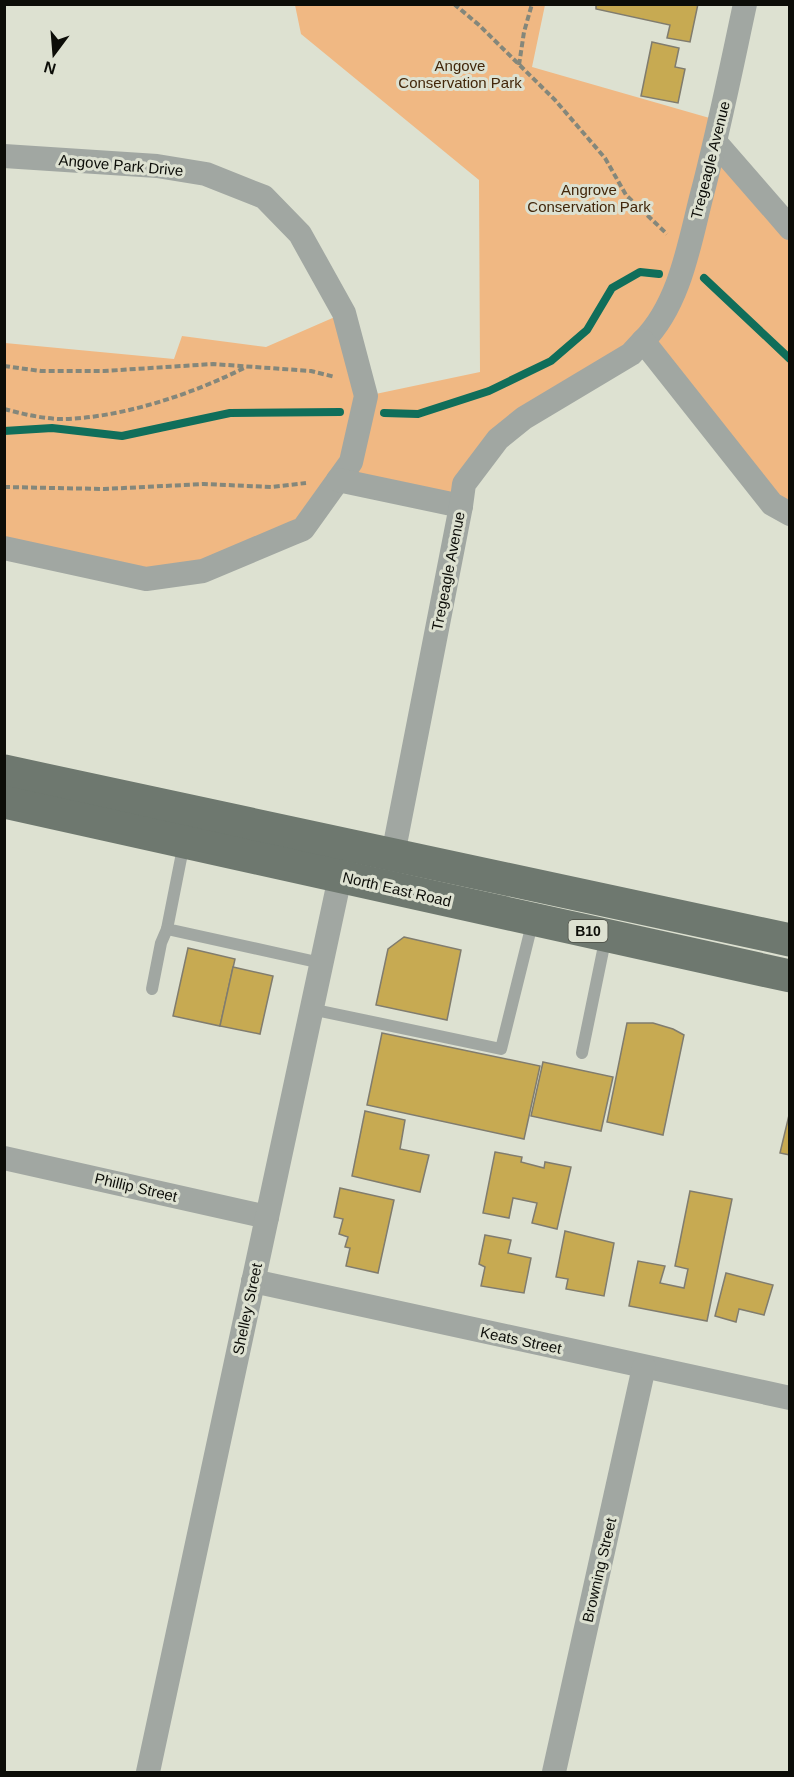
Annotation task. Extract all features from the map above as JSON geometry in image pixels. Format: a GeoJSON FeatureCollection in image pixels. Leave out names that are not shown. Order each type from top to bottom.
{"type":"FeatureCollection","features":[{"type":"Feature","properties":{"kind":"main road","name":"North East Road"},"geometry":{"type":"LineString","coordinates":[[4,771],[344,861],[386,887],[789,976]]}},
{"type":"Feature","properties":{"kind":"main road","name":"North East Road"},"geometry":{"type":"LineString","coordinates":[[4,802],[184,842],[344,861],[393,855],[789,940]]}},
{"type":"Feature","properties":{"kind":"street","name":"Tregeagle Avenue"},"geometry":{"type":"LineString","coordinates":[[386,887],[464,484],[498,439],[524,418],[631,354],[654,331],[680,280],[716,143],[745,4]]}},
{"type":"Feature","properties":{"kind":"street"},"geometry":{"type":"LineString","coordinates":[[716,143],[789,228]]}},
{"type":"Feature","properties":{"kind":"street","name":"Angove Park Drive"},"geometry":{"type":"LineString","coordinates":[[4,156],[167,168],[206,174],[264,197],[300,234],[344,313],[366,396],[351,462],[303,529],[203,571],[146,579],[4,549]]}},
{"type":"Feature","properties":{"kind":"street"},"geometry":{"type":"LineString","coordinates":[[644,341],[772,504],[789,514]]}},
{"type":"Feature","properties":{"kind":"street"},"geometry":{"type":"LineString","coordinates":[[338,480],[461,506]]}},
{"type":"Feature","properties":{"kind":"street","name":"Shelley Street"},"geometry":{"type":"LineString","coordinates":[[148,1773],[344,861]]}},
{"type":"Feature","properties":{"kind":"street","name":"Phillip Street"},"geometry":{"type":"LineString","coordinates":[[4,1158],[267,1217]]}},
{"type":"Feature","properties":{"kind":"street","name":"Keats Street"},"geometry":{"type":"LineString","coordinates":[[253,1281],[789,1398]]}},
{"type":"Feature","properties":{"kind":"street","name":"Browning Street"},"geometry":{"type":"LineString","coordinates":[[554,1773],[644,1367]]}},
{"type":"Feature","properties":{"kind":"lane"},"geometry":{"type":"LineString","coordinates":[[152,989],[161,943],[167,929],[184,842]]}},
{"type":"Feature","properties":{"kind":"lane"},"geometry":{"type":"LineString","coordinates":[[311,1009],[501,1049],[533,919]]}},
{"type":"Feature","properties":{"kind":"lane"},"geometry":{"type":"LineString","coordinates":[[167,929],[321,963]]}},
{"type":"Feature","properties":{"kind":"lane"},"geometry":{"type":"LineString","coordinates":[[582,1053],[607,935]]}},
{"type":"Feature","properties":{"kind":"path"},"geometry":{"type":"LineString","coordinates":[[454,4],[555,100],[605,158],[626,195],[687,253]]}},
{"type":"Feature","properties":{"kind":"path"},"geometry":{"type":"LineString","coordinates":[[519,65],[532,4]]}},
{"type":"Feature","properties":{"kind":"path"},"geometry":{"type":"LineString","coordinates":[[4,366],[41,370],[104,371],[213,364],[311,371],[363,386]]}},
{"type":"Feature","properties":{"kind":"path"},"geometry":{"type":"LineString","coordinates":[[4,409],[29,416],[60,418],[94,416],[130,410],[221,380],[248,366]]}},
{"type":"Feature","properties":{"kind":"path"},"geometry":{"type":"LineString","coordinates":[[4,487],[104,489],[204,484],[271,487],[338,480]]}},
{"type":"Feature","properties":{"kind":"green space"},"geometry":{"type":"Polygon","coordinates":[[[295,5],[545,5],[532,67],[720,121],[715,143],[789,228],[789,514],[643,341],[524,418],[461,506],[338,480],[303,529],[146,579],[5,548],[5,343],[174,359],[182,336],[266,347],[344,313],[366,396],[480,372],[479,180],[301,34],[295,5]]]}},
{"type":"Feature","properties":{"kind":"building"},"geometry":{"type":"Polygon","coordinates":[[[596,4],[698,4],[690,42],[667,38],[670,25],[596,9],[596,4]]]}},
{"type":"Feature","properties":{"kind":"building"},"geometry":{"type":"Polygon","coordinates":[[[652,42],[679,48],[675,67],[685,69],[678,103],[641,96],[652,42]]]}},
{"type":"Feature","properties":{"kind":"building"},"geometry":{"type":"Polygon","coordinates":[[[404,937],[461,950],[447,1020],[376,1005],[388,949],[404,937]]]}},
{"type":"Feature","properties":{"kind":"building"},"geometry":{"type":"Polygon","coordinates":[[[188,948],[235,959],[220,1026],[173,1016],[188,948]]]}},
{"type":"Feature","properties":{"kind":"building"},"geometry":{"type":"Polygon","coordinates":[[[233,967],[273,976],[260,1034],[220,1026],[233,967]]]}},
{"type":"Feature","properties":{"kind":"building"},"geometry":{"type":"Polygon","coordinates":[[[627,1023],[653,1023],[684,1035],[663,1135],[607,1122],[627,1023]]]}},
{"type":"Feature","properties":{"kind":"building"},"geometry":{"type":"Polygon","coordinates":[[[382,1033],[540,1066],[524,1139],[367,1105],[382,1033]]]}},
{"type":"Feature","properties":{"kind":"building"},"geometry":{"type":"Polygon","coordinates":[[[543,1062],[613,1077],[601,1131],[531,1116],[543,1062]]]}},
{"type":"Feature","properties":{"kind":"building"},"geometry":{"type":"Polygon","coordinates":[[[365,1111],[405,1120],[400,1149],[429,1155],[420,1192],[352,1176],[365,1111]]]}},
{"type":"Feature","properties":{"kind":"building"},"geometry":{"type":"Polygon","coordinates":[[[790,1111],[790,1155],[780,1153],[790,1111]]]}},
{"type":"Feature","properties":{"kind":"building"},"geometry":{"type":"Polygon","coordinates":[[[495,1152],[522,1157],[521,1162],[544,1168],[545,1162],[571,1167],[557,1229],[532,1223],[537,1203],[513,1198],[509,1218],[483,1213],[495,1152]]]}},
{"type":"Feature","properties":{"kind":"building"},"geometry":{"type":"Polygon","coordinates":[[[340,1188],[394,1200],[378,1273],[346,1266],[350,1248],[345,1247],[348,1237],[339,1234],[343,1219],[334,1217],[340,1188]]]}},
{"type":"Feature","properties":{"kind":"building"},"geometry":{"type":"Polygon","coordinates":[[[690,1191],[732,1199],[707,1321],[629,1306],[638,1261],[665,1266],[660,1283],[684,1288],[688,1269],[675,1266],[690,1191]]]}},
{"type":"Feature","properties":{"kind":"building"},"geometry":{"type":"Polygon","coordinates":[[[565,1231],[614,1243],[604,1296],[566,1289],[568,1279],[556,1277],[565,1231]]]}},
{"type":"Feature","properties":{"kind":"building"},"geometry":{"type":"Polygon","coordinates":[[[485,1235],[511,1240],[508,1253],[531,1258],[524,1293],[481,1286],[485,1267],[479,1264],[485,1235]]]}},
{"type":"Feature","properties":{"kind":"building"},"geometry":{"type":"Polygon","coordinates":[[[726,1273],[773,1285],[764,1315],[739,1309],[736,1322],[715,1316],[726,1273]]]}},
{"type":"Feature","properties":{"kind":"waterway"},"geometry":{"type":"LineString","coordinates":[[384,413],[418,414],[489,391],[551,361],[587,330],[612,288],[640,272],[659,274]]}},
{"type":"Feature","properties":{"kind":"waterway"},"geometry":{"type":"LineString","coordinates":[[704,278],[790,359]]}},
{"type":"Feature","properties":{"kind":"waterway"},"geometry":{"type":"LineString","coordinates":[[4,431],[52,428],[122,436],[230,413],[340,412]]}},
{"type":"Feature","properties":{"kind":"park label","name":"Angove Conservation Park"},"geometry":{"type":"Point","coordinates":[460,74]}},
{"type":"Feature","properties":{"kind":"park label","name":"Angrove Conservation Park"},"geometry":{"type":"Point","coordinates":[589,198]}}]}
